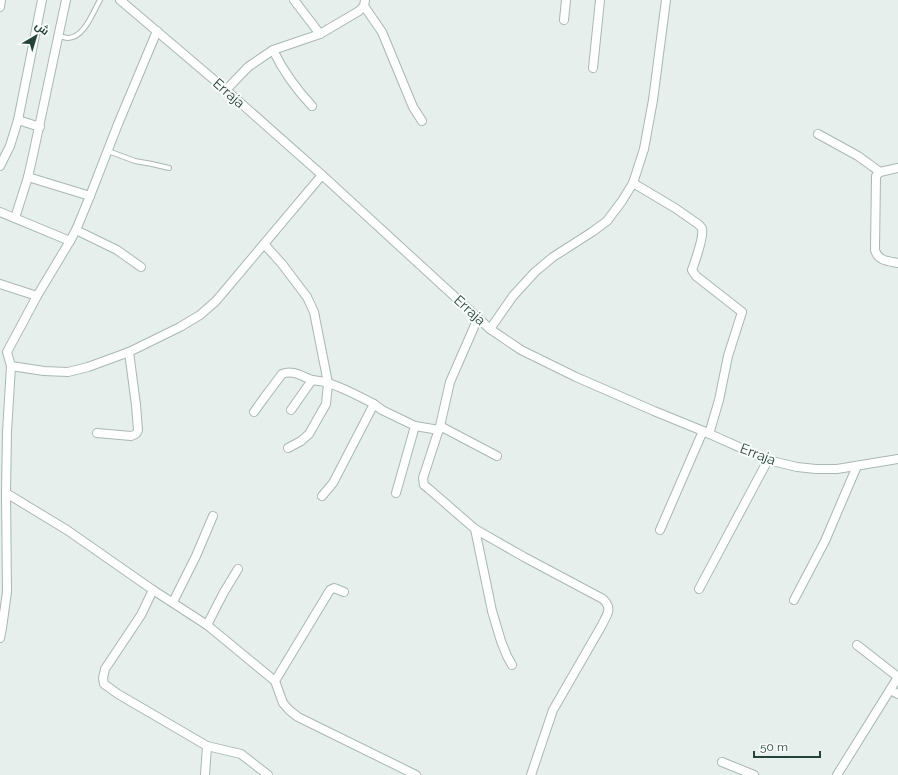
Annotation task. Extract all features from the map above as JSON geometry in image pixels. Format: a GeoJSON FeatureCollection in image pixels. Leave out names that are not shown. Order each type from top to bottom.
{"type":"FeatureCollection","features":[{"type":"Feature","properties":{"kind":"street"},"geometry":{"type":"LineString","coordinates":[[0,7],[1,0]]}},
{"type":"Feature","properties":{"kind":"street"},"geometry":{"type":"LineString","coordinates":[[0,166],[10,146],[18,120],[42,0]]}},
{"type":"Feature","properties":{"kind":"street"},"geometry":{"type":"LineString","coordinates":[[15,218],[28,177],[40,127],[66,0]]}},
{"type":"Feature","properties":{"kind":"street","name":"Erraja"},"geometry":{"type":"LineString","coordinates":[[120,0],[226,90],[322,175],[490,329],[521,350],[654,411],[706,432],[768,460],[797,467],[838,469],[898,459]]}},
{"type":"Feature","properties":{"kind":"street"},"geometry":{"type":"LineString","coordinates":[[294,0],[320,34]]}},
{"type":"Feature","properties":{"kind":"street"},"geometry":{"type":"LineString","coordinates":[[564,20],[566,0]]}},
{"type":"Feature","properties":{"kind":"street"},"geometry":{"type":"LineString","coordinates":[[593,68],[600,0]]}},
{"type":"Feature","properties":{"kind":"street"},"geometry":{"type":"LineString","coordinates":[[490,329],[513,296],[535,272],[553,257],[607,221],[633,183],[644,149],[653,100],[666,0]]}},
{"type":"Feature","properties":{"kind":"street"},"geometry":{"type":"LineString","coordinates":[[226,90],[248,67],[273,50],[320,34],[359,11],[365,3],[382,32],[413,107],[422,121]]}},
{"type":"Feature","properties":{"kind":"street"},"geometry":{"type":"LineString","coordinates":[[0,638],[6,592],[7,432],[11,366],[3,351],[76,230],[157,31]]}},
{"type":"Feature","properties":{"kind":"street"},"geometry":{"type":"LineString","coordinates":[[273,50],[279,62],[298,90],[312,106]]}},
{"type":"Feature","properties":{"kind":"street"},"geometry":{"type":"LineString","coordinates":[[18,120],[40,127]]}},
{"type":"Feature","properties":{"kind":"street"},"geometry":{"type":"LineString","coordinates":[[818,134],[858,156],[880,172]]}},
{"type":"Feature","properties":{"kind":"street"},"geometry":{"type":"LineString","coordinates":[[898,168],[880,172],[876,176],[875,250],[881,259],[898,263]]}},
{"type":"Feature","properties":{"kind":"street"},"geometry":{"type":"LineString","coordinates":[[11,366],[44,371],[68,372],[88,368],[129,352],[180,327],[200,315],[216,301],[322,175]]}},
{"type":"Feature","properties":{"kind":"street"},"geometry":{"type":"LineString","coordinates":[[28,177],[90,196]]}},
{"type":"Feature","properties":{"kind":"street"},"geometry":{"type":"LineString","coordinates":[[633,183],[675,208],[701,227],[701,239],[692,270],[693,273],[742,312],[728,356],[719,400],[706,432],[660,530]]}},
{"type":"Feature","properties":{"kind":"street"},"geometry":{"type":"LineString","coordinates":[[0,212],[70,241]]}},
{"type":"Feature","properties":{"kind":"street"},"geometry":{"type":"LineString","coordinates":[[76,230],[117,250],[141,267]]}},
{"type":"Feature","properties":{"kind":"street"},"geometry":{"type":"LineString","coordinates":[[264,244],[282,264],[307,297],[314,312],[328,383],[326,404],[309,434],[301,441],[288,448]]}},
{"type":"Feature","properties":{"kind":"street"},"geometry":{"type":"LineString","coordinates":[[0,284],[37,296]]}},
{"type":"Feature","properties":{"kind":"street"},"geometry":{"type":"LineString","coordinates":[[478,318],[450,382],[439,428],[424,474],[424,485],[475,529],[603,599],[608,604],[609,608],[554,710],[531,775]]}},
{"type":"Feature","properties":{"kind":"street"},"geometry":{"type":"LineString","coordinates":[[97,433],[131,436],[137,433],[136,405],[129,352]]}},
{"type":"Feature","properties":{"kind":"street"},"geometry":{"type":"LineString","coordinates":[[254,412],[282,374],[292,372],[312,380],[328,383],[350,391],[382,410],[415,426],[439,428],[497,456]]}},
{"type":"Feature","properties":{"kind":"street"},"geometry":{"type":"LineString","coordinates":[[291,410],[312,380]]}},
{"type":"Feature","properties":{"kind":"street"},"geometry":{"type":"LineString","coordinates":[[322,496],[332,483],[374,404]]}},
{"type":"Feature","properties":{"kind":"street"},"geometry":{"type":"LineString","coordinates":[[396,493],[415,426]]}},
{"type":"Feature","properties":{"kind":"street"},"geometry":{"type":"LineString","coordinates":[[700,589],[768,460]]}},
{"type":"Feature","properties":{"kind":"street"},"geometry":{"type":"LineString","coordinates":[[794,600],[825,541],[858,466]]}},
{"type":"Feature","properties":{"kind":"street"},"geometry":{"type":"LineString","coordinates":[[6,493],[67,530],[153,590],[207,625],[275,681],[283,703],[298,717],[416,775]]}},
{"type":"Feature","properties":{"kind":"street"},"geometry":{"type":"LineString","coordinates":[[173,602],[196,556],[213,516]]}},
{"type":"Feature","properties":{"kind":"street"},"geometry":{"type":"LineString","coordinates":[[475,529],[492,611],[501,641],[512,665]]}},
{"type":"Feature","properties":{"kind":"street"},"geometry":{"type":"LineString","coordinates":[[207,625],[238,569]]}},
{"type":"Feature","properties":{"kind":"street"},"geometry":{"type":"LineString","coordinates":[[275,681],[330,590],[334,588],[344,592]]}},
{"type":"Feature","properties":{"kind":"street"},"geometry":{"type":"LineString","coordinates":[[153,590],[138,620],[105,669],[103,678],[104,684],[118,694],[207,746],[241,754],[268,775]]}},
{"type":"Feature","properties":{"kind":"street"},"geometry":{"type":"LineString","coordinates":[[837,775],[898,677],[857,645]]}},
{"type":"Feature","properties":{"kind":"street"},"geometry":{"type":"LineString","coordinates":[[890,690],[898,694]]}},
{"type":"Feature","properties":{"kind":"street"},"geometry":{"type":"LineString","coordinates":[[205,775],[207,746]]}},
{"type":"Feature","properties":{"kind":"street"},"geometry":{"type":"LineString","coordinates":[[722,762],[754,775]]}},
{"type":"Feature","properties":{"kind":"lane"},"geometry":{"type":"LineString","coordinates":[[58,36],[69,38],[79,34],[83,30],[100,0]]}},
{"type":"Feature","properties":{"kind":"lane"},"geometry":{"type":"LineString","coordinates":[[107,151],[135,161],[169,168]]}}]}
